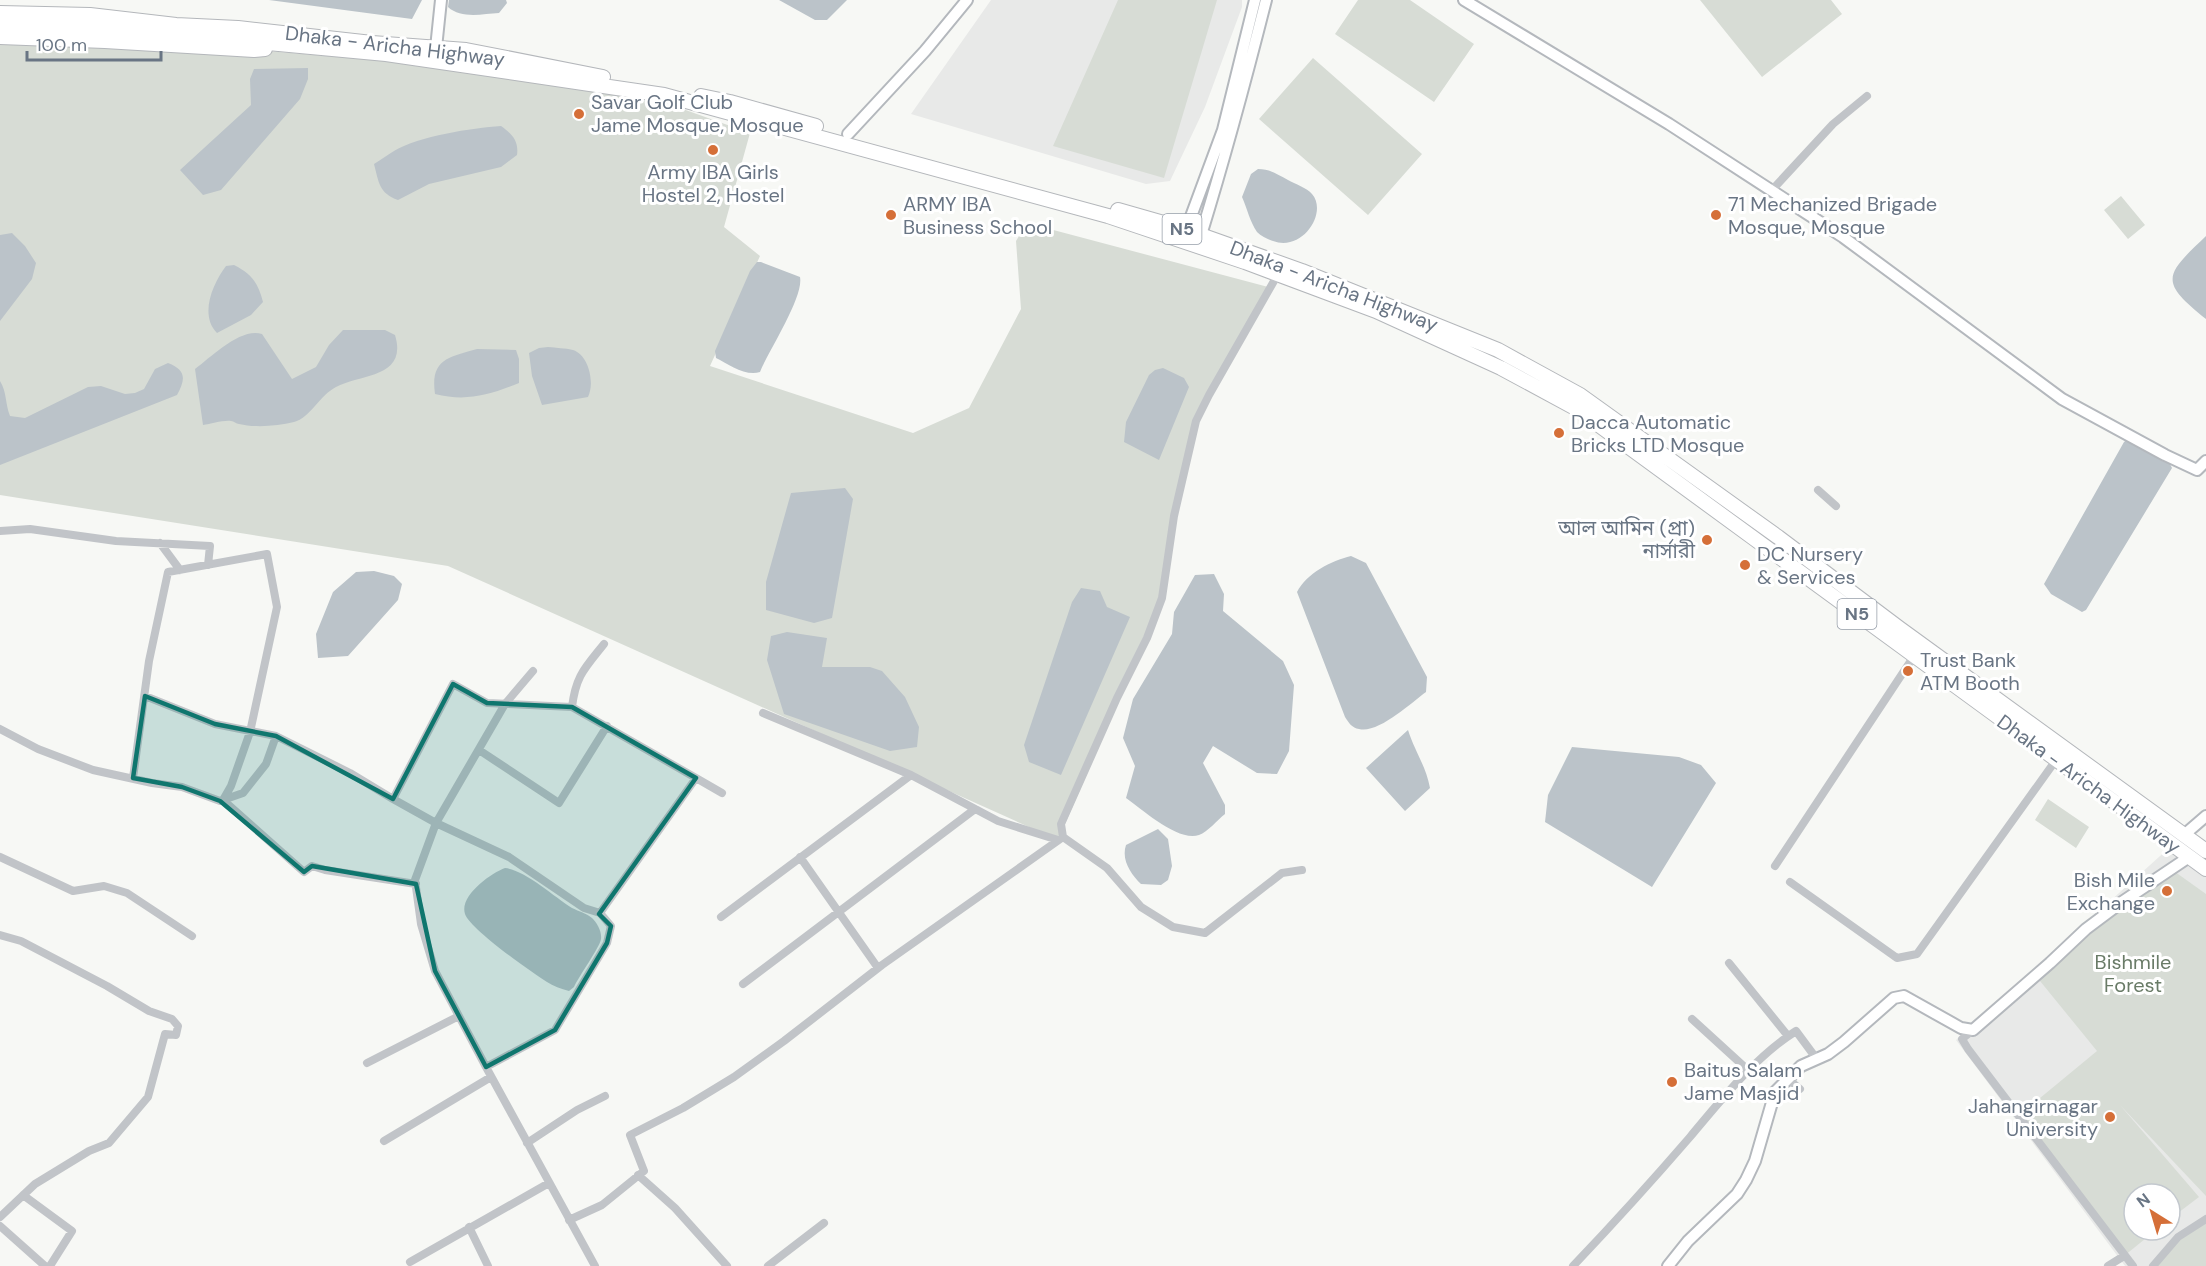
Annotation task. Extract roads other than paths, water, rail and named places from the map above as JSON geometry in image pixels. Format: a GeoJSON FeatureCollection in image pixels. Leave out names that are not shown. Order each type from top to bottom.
{"type":"FeatureCollection","features":[{"type":"Feature","properties":{"kind":"highway"},"geometry":{"type":"LineString","coordinates":[[0,5],[146,14],[176,25]]}},
{"type":"Feature","properties":{"kind":"highway","name":"Dhaka - Aricha Highway"},"geometry":{"type":"LineString","coordinates":[[0,13],[90,15],[176,25],[238,28],[435,54],[466,50],[730,102],[1186,230],[1302,270],[1497,350],[1580,395],[1778,537],[2206,851]]}},
{"type":"Feature","properties":{"kind":"highway","name":"N5"},"geometry":{"type":"LineString","coordinates":[[0,24],[96,27],[386,54],[435,54],[664,95],[1108,216],[1278,274]]}},
{"type":"Feature","properties":{"kind":"highway"},"geometry":{"type":"LineString","coordinates":[[0,37],[254,50],[285,44]]}},
{"type":"Feature","properties":{"kind":"highway","name":"Dhaka - Aricha Highway"},"geometry":{"type":"LineString","coordinates":[[1278,274],[1376,311],[1502,368],[1577,410],[2206,869]]}},
{"type":"Feature","properties":{"kind":"street"},"geometry":{"type":"LineString","coordinates":[[435,54],[441,0]]}},
{"type":"Feature","properties":{"kind":"street"},"geometry":{"type":"LineString","coordinates":[[848,134],[925,51],[967,0]]}},
{"type":"Feature","properties":{"kind":"street"},"geometry":{"type":"LineString","coordinates":[[1186,230],[1223,130],[1255,0]]}},
{"type":"Feature","properties":{"kind":"street"},"geometry":{"type":"LineString","coordinates":[[1202,235],[1266,0]]}},
{"type":"Feature","properties":{"kind":"street"},"geometry":{"type":"LineString","coordinates":[[1464,0],[1669,124],[1843,237],[2062,399],[2202,473],[2206,461]]}},
{"type":"Feature","properties":{"kind":"street"},"geometry":{"type":"LineString","coordinates":[[1772,190],[1833,124],[1867,96]]}},
{"type":"Feature","properties":{"kind":"street"},"geometry":{"type":"LineString","coordinates":[[1060,838],[1061,824],[1117,698],[1147,638],[1162,598],[1174,516],[1196,422],[1278,274]]}},
{"type":"Feature","properties":{"kind":"street"},"geometry":{"type":"LineString","coordinates":[[1818,490],[1836,506]]}},
{"type":"Feature","properties":{"kind":"street"},"geometry":{"type":"LineString","coordinates":[[0,531],[30,529],[116,541],[210,546],[208,565]]}},
{"type":"Feature","properties":{"kind":"street"},"geometry":{"type":"LineString","coordinates":[[160,543],[180,570]]}},
{"type":"Feature","properties":{"kind":"street"},"geometry":{"type":"LineString","coordinates":[[133,778],[149,661],[168,572],[267,554],[277,607],[250,732],[231,786],[223,800]]}},
{"type":"Feature","properties":{"kind":"street"},"geometry":{"type":"LineString","coordinates":[[572,707],[574,686],[604,644]]}},
{"type":"Feature","properties":{"kind":"street"},"geometry":{"type":"LineString","coordinates":[[1775,866],[1914,656]]}},
{"type":"Feature","properties":{"kind":"street"},"geometry":{"type":"LineString","coordinates":[[533,671],[505,704],[436,823],[415,880],[421,924],[435,971],[595,1266]]}},
{"type":"Feature","properties":{"kind":"street"},"geometry":{"type":"LineString","coordinates":[[393,799],[453,684],[487,703],[572,707],[722,793]]}},
{"type":"Feature","properties":{"kind":"street"},"geometry":{"type":"LineString","coordinates":[[145,696],[215,724],[276,736],[350,773],[436,823],[508,857],[584,908],[600,913],[611,926],[607,943],[555,1030],[486,1067]]}},
{"type":"Feature","properties":{"kind":"street"},"geometry":{"type":"LineString","coordinates":[[763,713],[910,775],[998,821],[1060,838],[1107,868],[1140,907],[1173,927],[1205,933],[1282,873],[1302,870]]}},
{"type":"Feature","properties":{"kind":"street"},"geometry":{"type":"LineString","coordinates":[[479,750],[559,803],[607,726]]}},
{"type":"Feature","properties":{"kind":"street"},"geometry":{"type":"LineString","coordinates":[[0,729],[38,749],[93,770],[182,787],[219,801],[243,793],[266,764],[276,736]]}},
{"type":"Feature","properties":{"kind":"street"},"geometry":{"type":"LineString","coordinates":[[1790,882],[1897,958],[1917,954],[2056,760]]}},
{"type":"Feature","properties":{"kind":"street"},"geometry":{"type":"LineString","coordinates":[[721,917],[910,775]]}},
{"type":"Feature","properties":{"kind":"street"},"geometry":{"type":"LineString","coordinates":[[600,913],[696,778]]}},
{"type":"Feature","properties":{"kind":"street"},"geometry":{"type":"LineString","coordinates":[[223,800],[304,872],[312,866],[416,884]]}},
{"type":"Feature","properties":{"kind":"street"},"geometry":{"type":"LineString","coordinates":[[743,984],[975,809]]}},
{"type":"Feature","properties":{"kind":"street"},"geometry":{"type":"LineString","coordinates":[[2184,835],[2206,816]]}},
{"type":"Feature","properties":{"kind":"street"},"geometry":{"type":"LineString","coordinates":[[569,1220],[602,1205],[644,1171],[630,1135],[683,1108],[734,1077],[878,968],[1060,838]]}},
{"type":"Feature","properties":{"kind":"street"},"geometry":{"type":"LineString","coordinates":[[2133,1266],[1962,1039],[2086,929],[2189,856]]}},
{"type":"Feature","properties":{"kind":"street"},"geometry":{"type":"LineString","coordinates":[[0,857],[73,891],[104,886],[127,893],[192,936]]}},
{"type":"Feature","properties":{"kind":"street"},"geometry":{"type":"LineString","coordinates":[[800,857],[878,968]]}},
{"type":"Feature","properties":{"kind":"street"},"geometry":{"type":"LineString","coordinates":[[0,934],[21,941],[149,1011],[172,1019],[178,1026],[176,1035],[165,1034],[148,1097],[109,1143],[89,1151],[44,1178],[0,1217]]}},
{"type":"Feature","properties":{"kind":"street"},"geometry":{"type":"LineString","coordinates":[[1729,963],[1788,1036]]}},
{"type":"Feature","properties":{"kind":"street"},"geometry":{"type":"LineString","coordinates":[[1668,1266],[1688,1241],[1737,1194],[1755,1161],[1775,1092],[1801,1066],[1828,1054],[1894,998],[1904,996],[1961,1028],[1973,1030]]}},
{"type":"Feature","properties":{"kind":"street"},"geometry":{"type":"LineString","coordinates":[[367,1064],[459,1016]]}},
{"type":"Feature","properties":{"kind":"street"},"geometry":{"type":"LineString","coordinates":[[1692,1020],[1749,1071]]}},
{"type":"Feature","properties":{"kind":"street"},"geometry":{"type":"LineString","coordinates":[[1573,1266],[1619,1219],[1730,1089],[1788,1036],[1798,1032],[1816,1058]]}},
{"type":"Feature","properties":{"kind":"street"},"geometry":{"type":"LineString","coordinates":[[384,1141],[491,1077]]}},
{"type":"Feature","properties":{"kind":"street"},"geometry":{"type":"LineString","coordinates":[[1787,1078],[1800,1089]]}},
{"type":"Feature","properties":{"kind":"street"},"geometry":{"type":"LineString","coordinates":[[527,1143],[576,1110],[606,1096]]}},
{"type":"Feature","properties":{"kind":"street"},"geometry":{"type":"LineString","coordinates":[[638,1175],[675,1208],[727,1266]]}},
{"type":"Feature","properties":{"kind":"street"},"geometry":{"type":"LineString","coordinates":[[410,1262],[549,1183]]}},
{"type":"Feature","properties":{"kind":"street"},"geometry":{"type":"LineString","coordinates":[[23,1195],[72,1232],[50,1266]]}},
{"type":"Feature","properties":{"kind":"street"},"geometry":{"type":"LineString","coordinates":[[2153,1266],[2178,1237],[2206,1219]]}},
{"type":"Feature","properties":{"kind":"street"},"geometry":{"type":"LineString","coordinates":[[768,1266],[824,1223]]}},
{"type":"Feature","properties":{"kind":"street"},"geometry":{"type":"LineString","coordinates":[[0,1226],[45,1266]]}},
{"type":"Feature","properties":{"kind":"street"},"geometry":{"type":"LineString","coordinates":[[469,1227],[488,1266]]}},
{"type":"Feature","properties":{"kind":"street"},"geometry":{"type":"LineString","coordinates":[[2108,1266],[2124,1256]]}},
{"type":"Feature","properties":{"kind":"place","name":"Savar Golf Club Jame Mosque, Mosque"},"geometry":{"type":"Point","coordinates":[579,114]}},
{"type":"Feature","properties":{"kind":"place","name":"Army IBA Girls Hostel 2, Hostel"},"geometry":{"type":"Point","coordinates":[713,150]}},
{"type":"Feature","properties":{"kind":"place","name":"ARMY IBA Business School"},"geometry":{"type":"Point","coordinates":[891,215]}},
{"type":"Feature","properties":{"kind":"place","name":"71 Mechanized Brigade Mosque, Mosque"},"geometry":{"type":"Point","coordinates":[1716,215]}},
{"type":"Feature","properties":{"kind":"place","name":"Dacca Automatic Bricks LTD Mosque"},"geometry":{"type":"Point","coordinates":[1559,433]}},
{"type":"Feature","properties":{"kind":"place","name":"আল আমিন (প্রা) নার্সারী"},"geometry":{"type":"Point","coordinates":[1707,540]}},
{"type":"Feature","properties":{"kind":"place","name":"DC Nursery & Services"},"geometry":{"type":"Point","coordinates":[1745,565]}},
{"type":"Feature","properties":{"kind":"place","name":"Trust Bank ATM Booth"},"geometry":{"type":"Point","coordinates":[1908,671]}},
{"type":"Feature","properties":{"kind":"place","name":"Bish Mile Exchange"},"geometry":{"type":"Point","coordinates":[2167,891]}},
{"type":"Feature","properties":{"kind":"place","name":"Baitus Salam Jame Masjid"},"geometry":{"type":"Point","coordinates":[1672,1082]}},
{"type":"Feature","properties":{"kind":"place","name":"Jahangirnagar University"},"geometry":{"type":"Point","coordinates":[2110,1117]}},
{"type":"Feature","properties":{"kind":"park label","name":"Bishmile Forest"},"geometry":{"type":"Point","coordinates":[2133,974]}}]}
